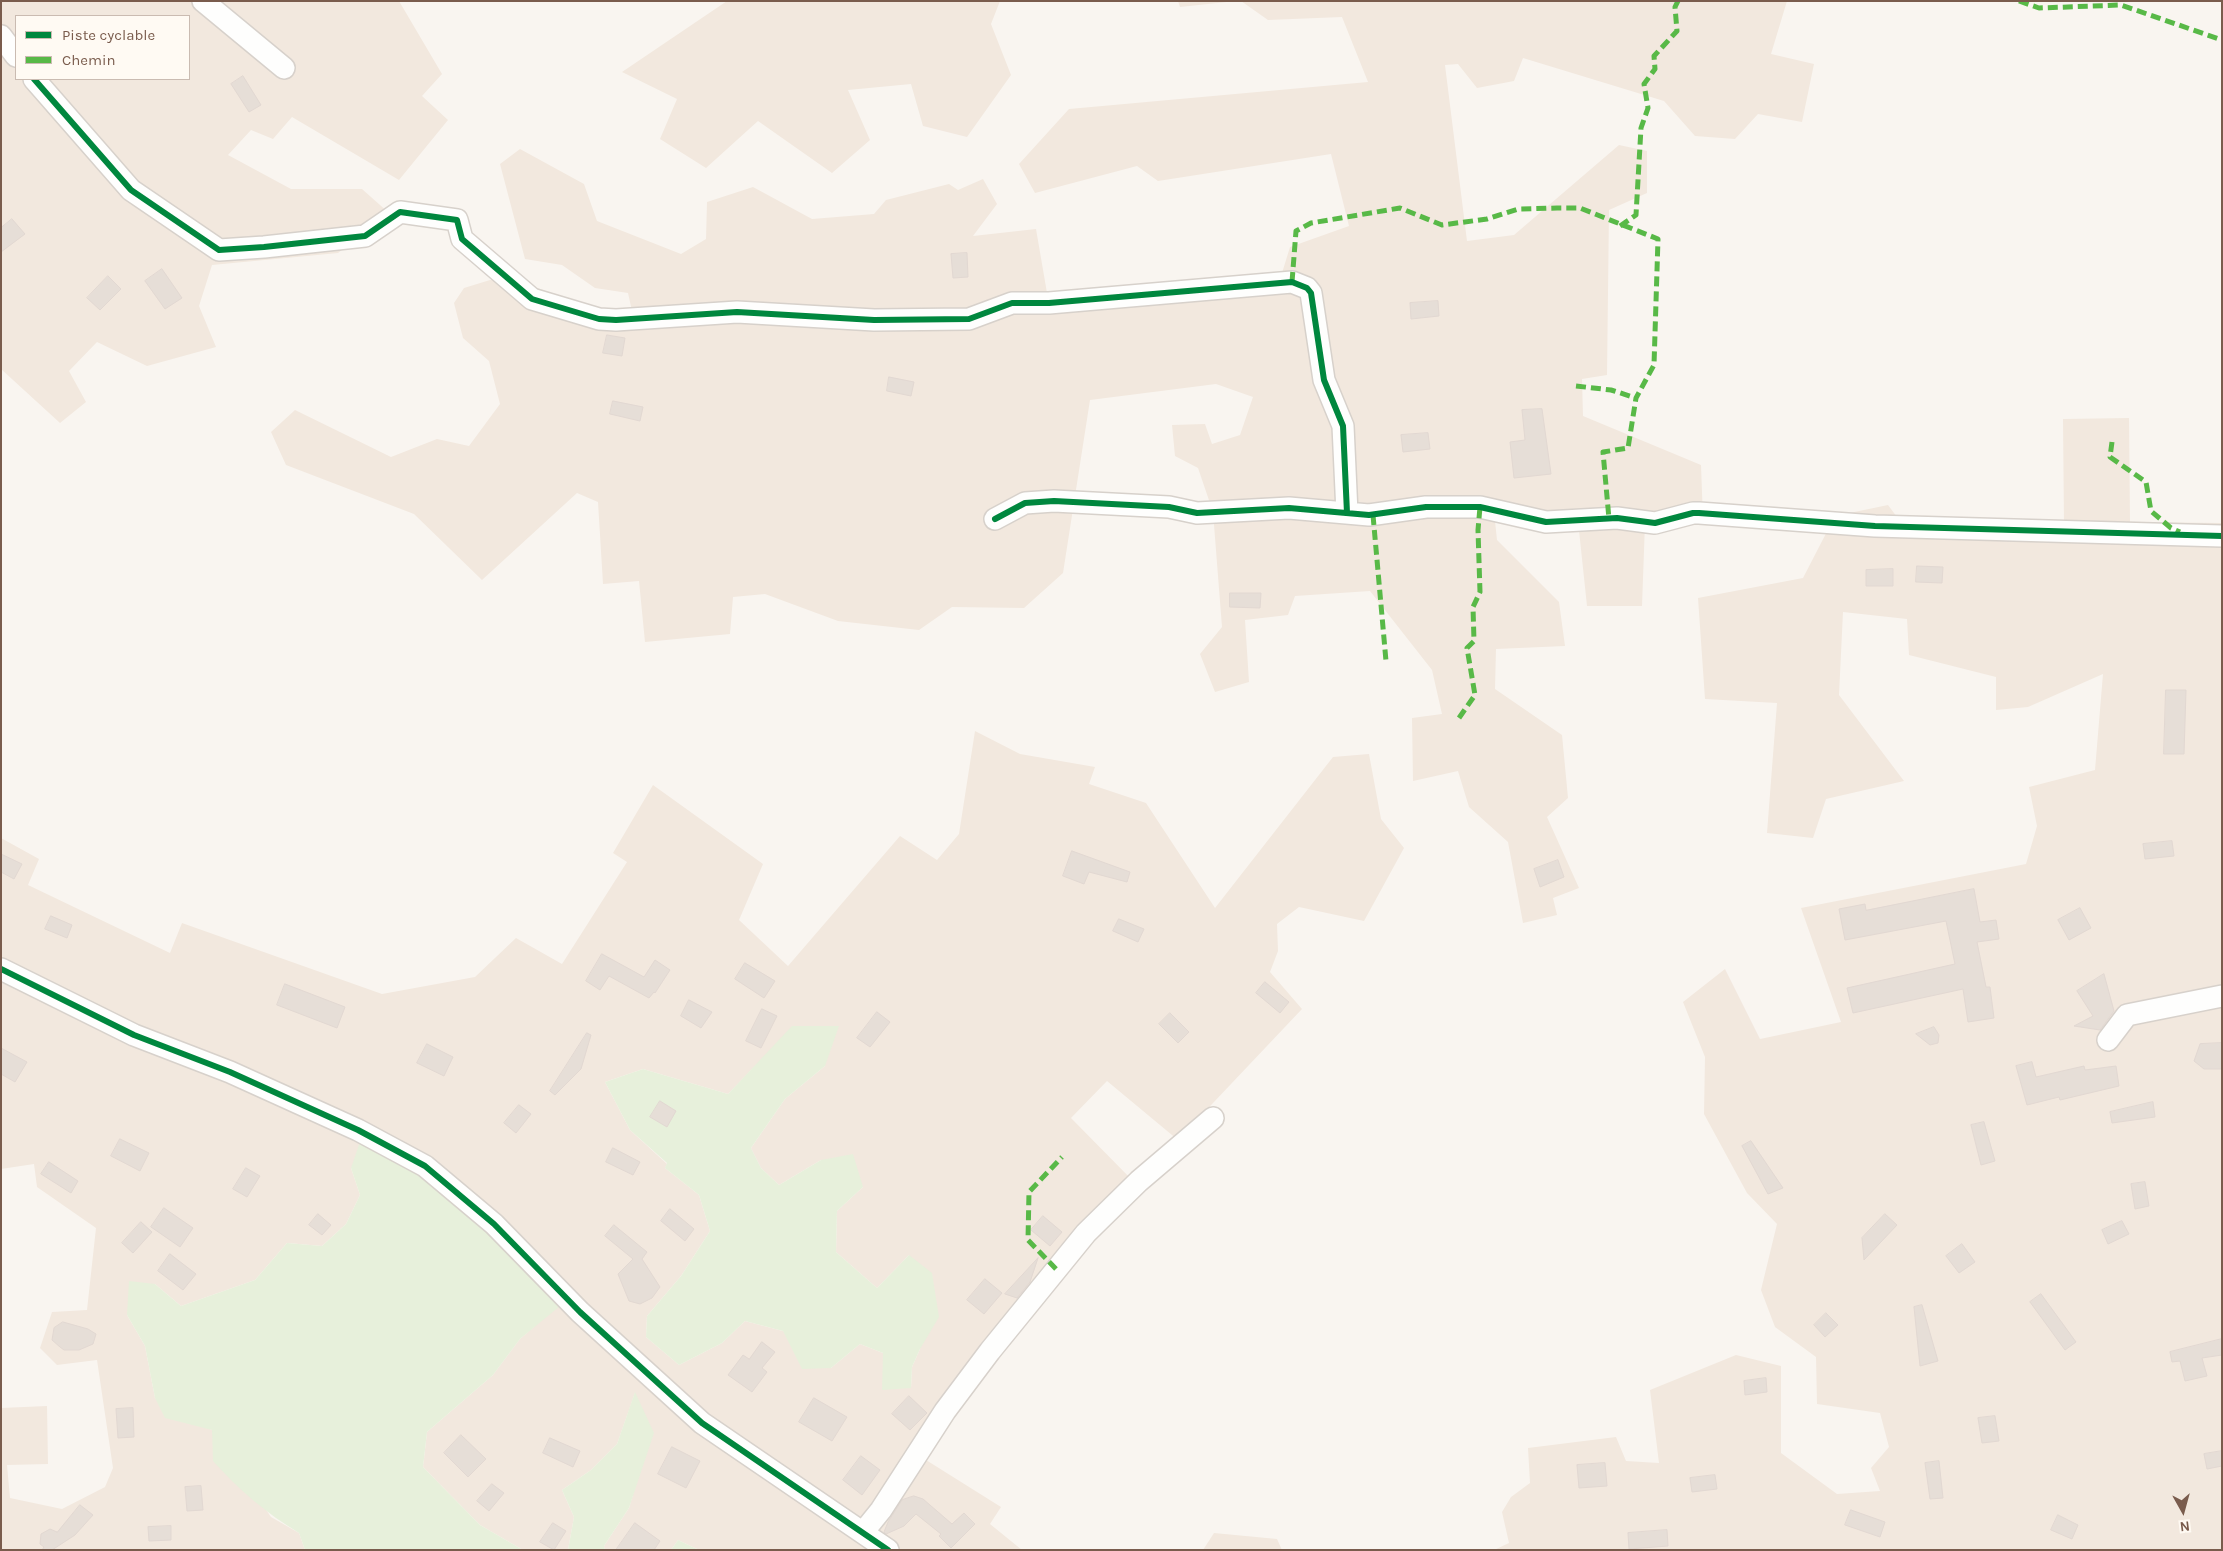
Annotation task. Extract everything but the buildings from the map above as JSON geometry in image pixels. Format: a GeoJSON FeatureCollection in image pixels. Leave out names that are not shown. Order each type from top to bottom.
{"type":"FeatureCollection","features":[{"type":"Feature","properties":{"kind":"street"},"geometry":{"type":"LineString","coordinates":[[203,1],[284,68]]}},
{"type":"Feature","properties":{"kind":"street"},"geometry":{"type":"LineString","coordinates":[[1,36],[15,55]]}},
{"type":"Feature","properties":{"kind":"street"},"geometry":{"type":"LineString","coordinates":[[35,80],[131,190],[219,250],[365,236],[400,212],[457,220],[462,239],[532,299],[599,319],[616,320],[737,312],[874,320],[969,319],[1012,303],[1049,303],[1292,282],[1307,288],[1311,293],[1324,380],[1343,426],[1347,513]]}},
{"type":"Feature","properties":{"kind":"street"},"geometry":{"type":"LineString","coordinates":[[995,519],[1025,503],[1054,501],[1169,507],[1196,513],[1288,508],[1373,514],[1426,507],[1480,507],[1546,522],[1617,518],[1655,523],[1699,513],[1875,526],[2222,536]]}},
{"type":"Feature","properties":{"kind":"street"},"geometry":{"type":"LineString","coordinates":[[1,970],[134,1035],[230,1072],[350,1126],[426,1166],[494,1224],[580,1312],[702,1423],[864,1531],[888,1550]]}},
{"type":"Feature","properties":{"kind":"street"},"geometry":{"type":"LineString","coordinates":[[2108,1040],[2127,1015],[2222,996]]}},
{"type":"Feature","properties":{"kind":"street"},"geometry":{"type":"LineString","coordinates":[[864,1531],[881,1510],[945,1411],[990,1351],[1086,1233],[1139,1181],[1213,1118]]}},
{"type":"Feature","properties":{"kind":"shaded area"},"geometry":{"type":"Polygon","coordinates":[[[1,1],[399,1],[442,74],[422,96],[448,120],[399,180],[292,117],[273,139],[251,130],[228,155],[291,189],[362,189],[389,213],[338,253],[212,265],[199,306],[216,347],[147,366],[97,342],[69,371],[86,402],[60,423],[1,369],[1,1]]]}},
{"type":"Feature","properties":{"kind":"shaded area"},"geometry":{"type":"Polygon","coordinates":[[[727,1],[1000,1],[991,24],[1011,75],[967,137],[923,126],[911,84],[848,90],[870,140],[832,173],[758,121],[706,168],[660,139],[677,99],[622,72],[727,1]]]}},
{"type":"Feature","properties":{"kind":"shaded area"},"geometry":{"type":"Polygon","coordinates":[[[1178,1],[1236,1],[1180,7],[1178,1]]]}},
{"type":"Feature","properties":{"kind":"shaded area"},"geometry":{"type":"Polygon","coordinates":[[[1241,1],[1787,1],[1771,54],[1814,64],[1802,122],[1758,114],[1735,139],[1695,136],[1664,101],[1523,58],[1514,81],[1477,88],[1458,64],[1445,65],[1467,241],[1514,235],[1619,145],[1647,151],[1647,193],[1609,210],[1607,375],[1582,379],[1583,416],[1701,465],[1703,520],[1645,523],[1642,606],[1587,606],[1578,521],[1495,521],[1497,540],[1559,602],[1565,646],[1496,649],[1495,689],[1562,735],[1568,798],[1547,817],[1579,888],[1553,898],[1557,915],[1523,923],[1508,842],[1469,807],[1458,771],[1413,781],[1412,718],[1442,714],[1432,670],[1370,591],[1295,596],[1288,615],[1245,620],[1249,682],[1215,692],[1200,654],[1222,627],[1213,512],[1198,468],[1175,456],[1172,425],[1205,424],[1212,444],[1240,435],[1253,397],[1216,384],[1090,400],[1063,573],[1024,608],[952,607],[919,630],[838,621],[765,594],[733,597],[730,634],[645,642],[639,581],[603,584],[598,502],[577,493],[482,580],[414,514],[286,465],[271,432],[295,410],[391,457],[437,439],[469,446],[500,404],[489,361],[463,338],[454,303],[464,288],[503,276],[602,311],[632,311],[628,293],[595,288],[562,265],[525,259],[500,164],[520,149],[584,184],[597,221],[681,254],[706,239],[707,202],[753,187],[812,219],[874,214],[886,200],[949,184],[958,190],[983,179],[997,204],[973,236],[1036,229],[1047,293],[1282,273],[1290,247],[1349,226],[1331,154],[1158,181],[1137,166],[1035,193],[1019,164],[1069,109],[1368,82],[1342,17],[1268,20],[1241,1]]]}},
{"type":"Feature","properties":{"kind":"shaded area"},"geometry":{"type":"Polygon","coordinates":[[[2129,418],[2130,522],[2222,523],[2222,1550],[1494,1550],[1509,1543],[1502,1512],[1511,1497],[1530,1483],[1528,1448],[1616,1437],[1626,1461],[1659,1463],[1650,1390],[1736,1355],[1781,1366],[1781,1453],[1837,1494],[1880,1491],[1871,1468],[1889,1447],[1880,1413],[1817,1404],[1816,1357],[1775,1327],[1761,1290],[1777,1224],[1747,1193],[1704,1114],[1705,1057],[1683,1002],[1725,969],[1760,1039],[1841,1022],[1801,908],[2026,864],[2037,826],[2029,787],[2095,770],[2103,674],[2028,707],[1996,710],[1996,677],[1909,655],[1907,619],[1843,612],[1839,695],[1904,781],[1826,799],[1813,838],[1767,833],[1777,703],[1705,699],[1698,598],[1803,578],[1835,516],[1888,505],[1900,521],[2064,524],[2063,419],[2129,418]]]}},
{"type":"Feature","properties":{"kind":"shaded area"},"geometry":{"type":"Polygon","coordinates":[[[975,731],[1020,754],[1095,767],[1089,784],[1146,803],[1215,908],[1333,757],[1369,754],[1381,819],[1404,848],[1364,921],[1299,907],[1277,924],[1278,951],[1270,972],[1302,1009],[1178,1140],[1107,1081],[1071,1118],[1136,1184],[1012,1329],[926,1460],[1001,1507],[990,1524],[1022,1550],[699,1550],[678,1540],[671,1550],[605,1550],[604,1546],[629,1508],[639,1474],[635,1393],[617,1444],[591,1470],[562,1490],[574,1517],[568,1550],[523,1550],[480,1525],[423,1467],[427,1432],[493,1375],[520,1339],[559,1305],[351,1168],[360,1195],[346,1224],[322,1246],[287,1243],[255,1280],[181,1306],[155,1284],[127,1315],[145,1346],[155,1398],[212,1430],[271,1517],[299,1533],[305,1550],[1,1550],[1,1408],[47,1406],[48,1464],[7,1465],[10,1498],[62,1509],[105,1487],[113,1468],[97,1360],[57,1365],[40,1348],[52,1312],[87,1310],[96,1228],[37,1187],[34,1164],[1,1169],[1,838],[39,859],[28,885],[170,953],[182,923],[382,994],[475,977],[516,938],[562,964],[627,862],[613,853],[653,785],[763,864],[739,920],[788,966],[900,836],[937,860],[959,834],[975,731]],[[757,1064],[728,1094],[643,1069],[605,1082],[630,1130],[667,1164],[665,1168],[699,1195],[710,1231],[681,1276],[647,1316],[646,1337],[679,1365],[722,1343],[745,1321],[783,1331],[831,1368],[860,1344],[883,1353],[911,1388],[912,1367],[920,1349],[909,1255],[877,1288],[836,1252],[837,1211],[863,1187],[821,1160],[779,1185],[761,1168],[751,1148],[785,1099],[825,1066],[757,1064]]]}},
{"type":"Feature","properties":{"kind":"shaded area"},"geometry":{"type":"Polygon","coordinates":[[[1214,1533],[1277,1539],[1282,1550],[1203,1550],[1214,1533]]]}},
{"type":"Feature","properties":{"kind":"green space"},"geometry":{"type":"Polygon","coordinates":[[[792,1026],[839,1026],[825,1066],[785,1099],[751,1148],[761,1168],[779,1185],[821,1160],[853,1154],[863,1187],[837,1211],[836,1252],[877,1288],[909,1255],[932,1273],[939,1317],[920,1349],[912,1367],[911,1388],[882,1390],[883,1353],[860,1344],[831,1368],[802,1369],[783,1331],[745,1321],[722,1343],[679,1365],[646,1337],[647,1316],[681,1276],[710,1231],[699,1195],[665,1168],[667,1163],[630,1130],[605,1082],[643,1069],[728,1094],[792,1026]]]}},
{"type":"Feature","properties":{"kind":"green space"},"geometry":{"type":"Polygon","coordinates":[[[360,1142],[421,1175],[491,1231],[560,1306],[520,1339],[493,1375],[427,1432],[423,1467],[480,1525],[523,1550],[305,1550],[299,1533],[253,1500],[213,1461],[212,1430],[165,1418],[155,1398],[145,1346],[127,1315],[129,1281],[155,1284],[181,1306],[255,1280],[287,1243],[322,1246],[346,1224],[360,1195],[351,1168],[360,1142]]]}},
{"type":"Feature","properties":{"kind":"green space"},"geometry":{"type":"Polygon","coordinates":[[[635,1392],[654,1433],[629,1508],[604,1546],[605,1550],[568,1550],[574,1517],[562,1490],[591,1470],[617,1444],[635,1392]]]}},
{"type":"Feature","properties":{"kind":"green space"},"geometry":{"type":"Polygon","coordinates":[[[678,1540],[699,1550],[671,1550],[678,1540]]]}},
{"type":"Feature","properties":{"kind":"marked path"},"geometry":{"type":"LineString","coordinates":[[1620,226],[1636,215],[1641,128],[1648,108],[1644,84],[1655,69],[1654,56],[1677,31],[1675,7],[1678,1]]}},
{"type":"Feature","properties":{"kind":"marked path"},"geometry":{"type":"LineString","coordinates":[[2019,1],[2039,8],[2121,5],[2222,40]]}},
{"type":"Feature","properties":{"kind":"marked path"},"geometry":{"type":"LineString","coordinates":[[1292,282],[1296,231],[1311,223],[1400,208],[1442,225],[1487,219],[1518,209],[1580,208],[1658,239],[1654,365],[1636,398],[1628,448],[1603,452],[1609,519]]}},
{"type":"Feature","properties":{"kind":"marked path"},"geometry":{"type":"LineString","coordinates":[[1576,386],[1611,390],[1636,398]]}},
{"type":"Feature","properties":{"kind":"marked path"},"geometry":{"type":"LineString","coordinates":[[2112,442],[2110,457],[2146,482],[2151,511],[2171,528],[2180,532]]}},
{"type":"Feature","properties":{"kind":"marked path"},"geometry":{"type":"LineString","coordinates":[[1459,718],[1475,695],[1467,648],[1474,641],[1473,607],[1480,592],[1478,530],[1480,507]]}},
{"type":"Feature","properties":{"kind":"marked path"},"geometry":{"type":"LineString","coordinates":[[1373,515],[1386,661]]}},
{"type":"Feature","properties":{"kind":"marked path"},"geometry":{"type":"LineString","coordinates":[[1056,1269],[1028,1240],[1029,1192],[1062,1157]]}},
{"type":"Feature","properties":{"kind":"cycle path"},"geometry":{"type":"LineString","coordinates":[[35,80],[131,190],[219,250],[365,236],[400,212],[457,220],[462,239],[532,299],[599,319],[616,320],[737,312],[874,320],[969,319],[1012,303],[1049,303],[1292,282],[1307,288],[1311,293],[1324,380],[1343,426],[1347,513]]}},
{"type":"Feature","properties":{"kind":"cycle path"},"geometry":{"type":"LineString","coordinates":[[995,519],[1025,503],[1054,501],[1169,507],[1197,513],[1289,508],[1369,515],[1426,507],[1480,507],[1546,522],[1617,518],[1655,523],[1699,513],[1875,526],[2222,536]]}},
{"type":"Feature","properties":{"kind":"cycle path"},"geometry":{"type":"LineString","coordinates":[[1,969],[134,1035],[230,1072],[358,1130],[425,1166],[494,1224],[580,1312],[702,1423],[888,1550]]}}]}
